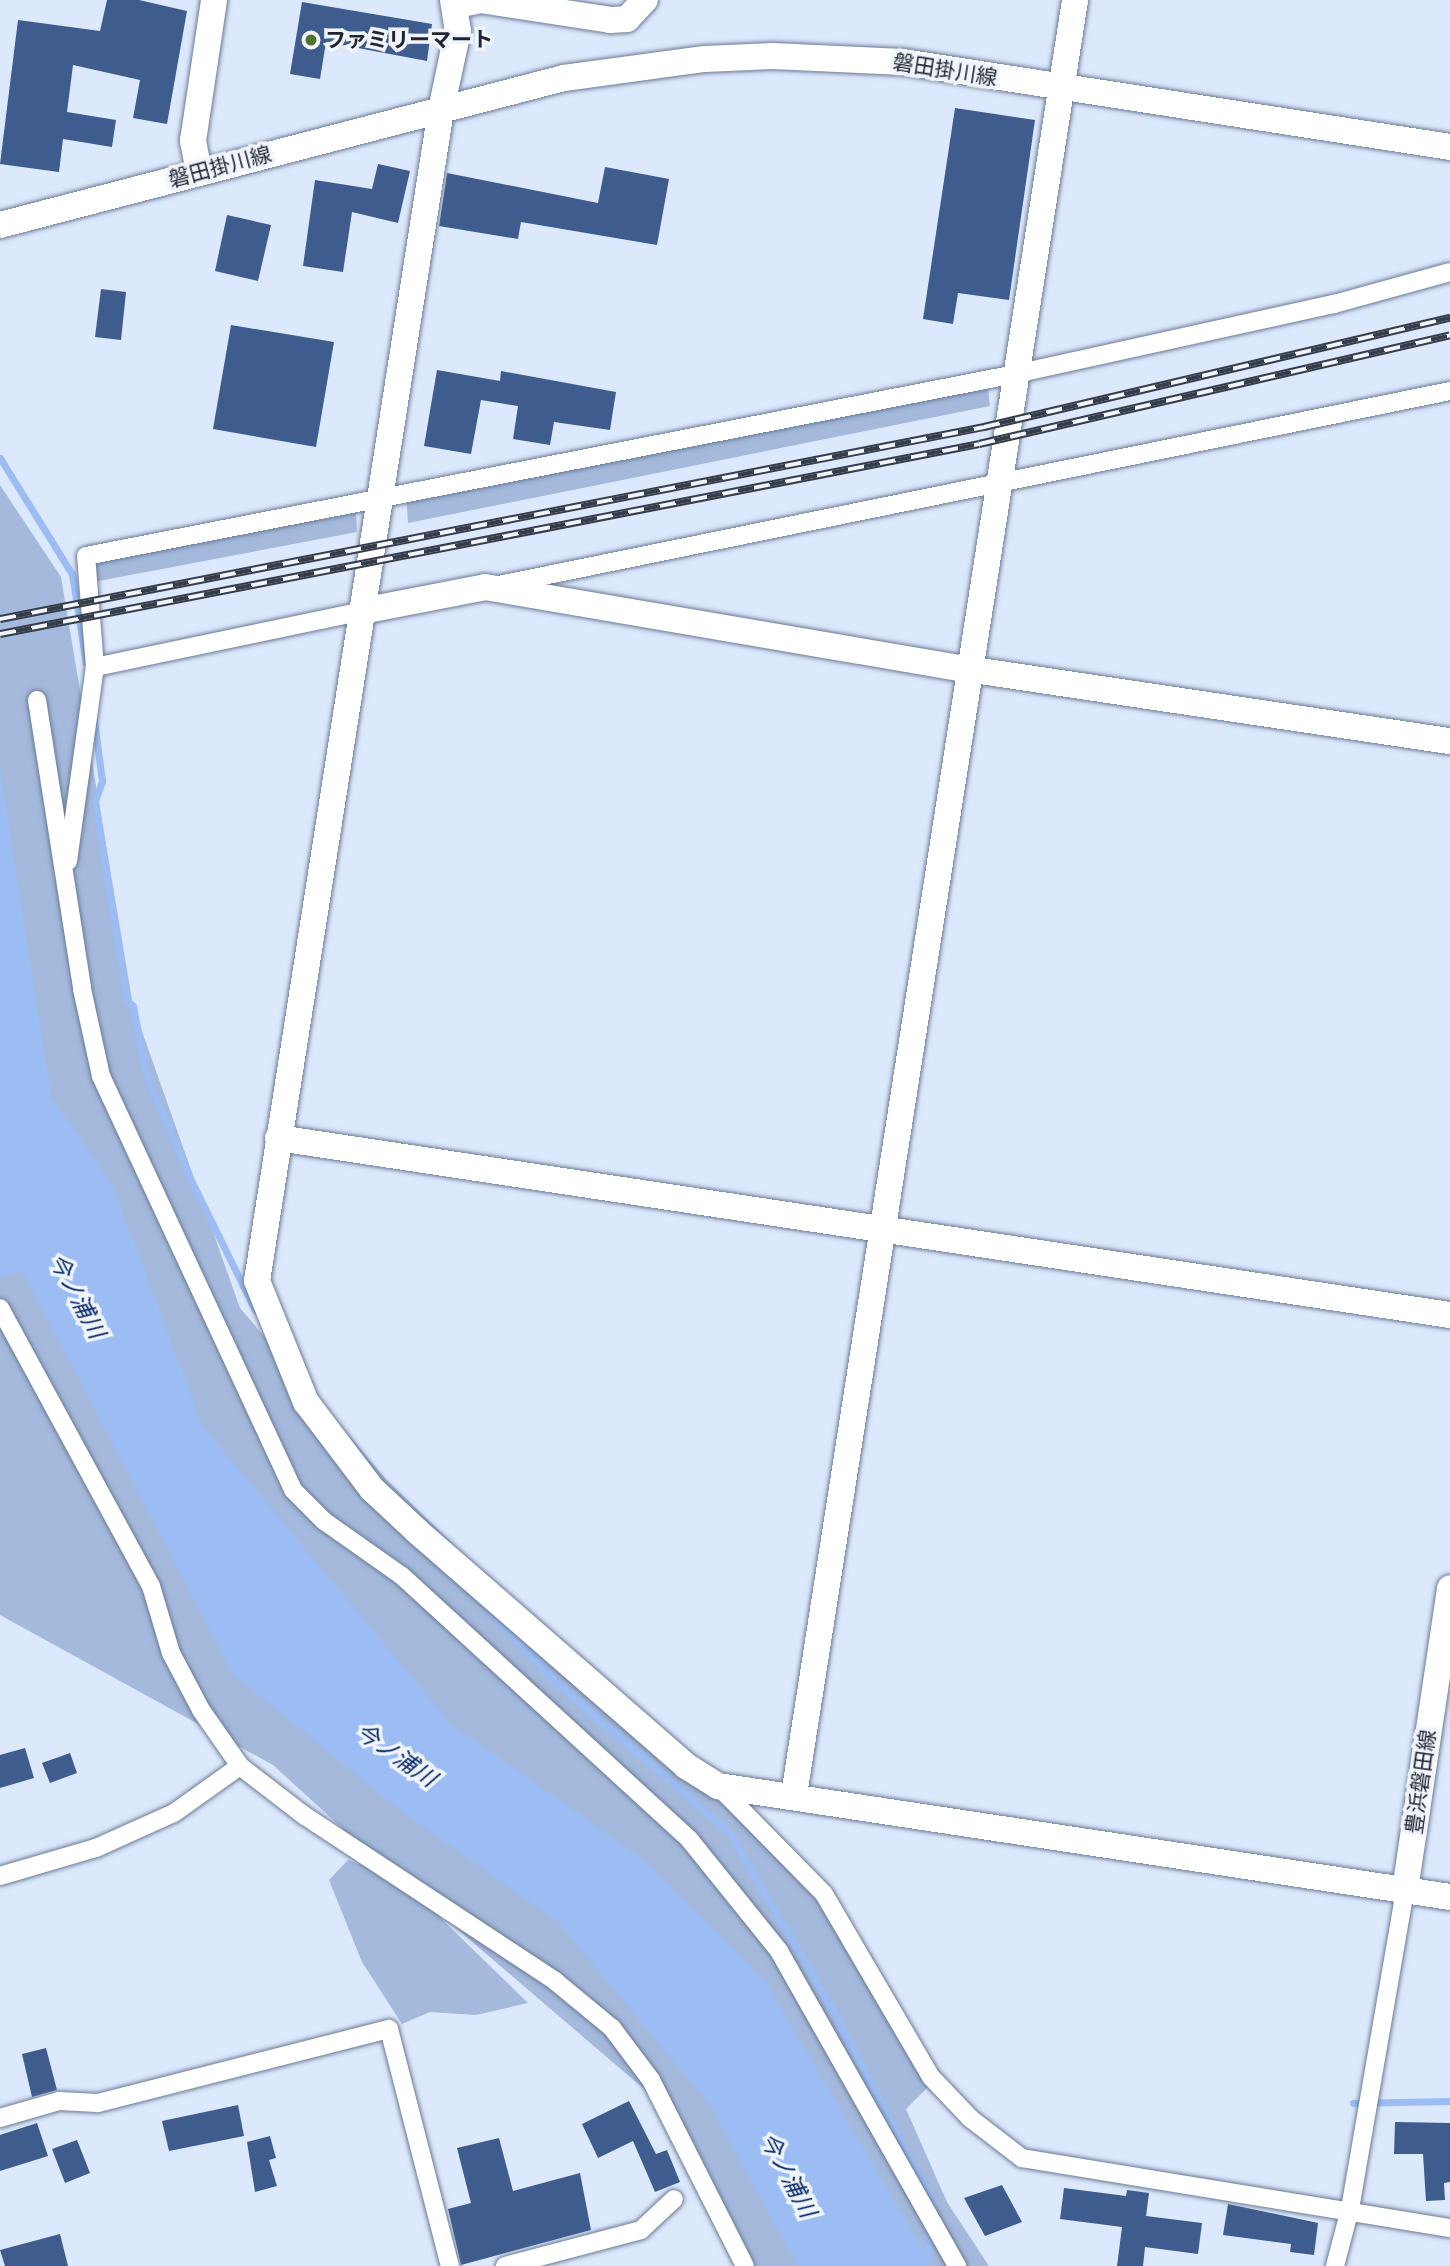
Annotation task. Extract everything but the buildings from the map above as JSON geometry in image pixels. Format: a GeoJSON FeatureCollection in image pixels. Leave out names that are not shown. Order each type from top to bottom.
{"type":"FeatureCollection","features":[{"type":"Feature","properties":{"kind":"street"},"geometry":{"type":"LineString","coordinates":[[199,172],[193,141],[214,0]]}},
{"type":"Feature","properties":{"kind":"street"},"geometry":{"type":"LineString","coordinates":[[645,0],[627,19],[610,20],[480,0],[455,3],[458,30],[441,110],[257,1281],[306,1402],[372,1489],[686,1766],[718,1786],[824,1894],[931,2077],[970,2118],[1022,2158],[1450,2228]]}},
{"type":"Feature","properties":{"kind":"street"},"geometry":{"type":"LineString","coordinates":[[794,1795],[967,669],[1075,0]]}},
{"type":"Feature","properties":{"kind":"street","name":"磐田掛川線"},"geometry":{"type":"LineString","coordinates":[[0,225],[564,78],[705,59],[773,56],[903,62],[1450,147]]}},
{"type":"Feature","properties":{"kind":"street"},"geometry":{"type":"LineString","coordinates":[[66,879],[94,667],[86,556],[1014,373],[1334,304],[1450,272]]}},
{"type":"Feature","properties":{"kind":"street"},"geometry":{"type":"LineString","coordinates":[[94,667],[362,611],[996,486],[1450,391]]}},
{"type":"Feature","properties":{"kind":"street"},"geometry":{"type":"LineString","coordinates":[[485,587],[967,669],[1450,741]]}},
{"type":"Feature","properties":{"kind":"street"},"geometry":{"type":"LineString","coordinates":[[37,700],[101,1076],[293,1490],[324,1521],[402,1576],[689,1839],[779,1951],[957,2266]]}},
{"type":"Feature","properties":{"kind":"street"},"geometry":{"type":"LineString","coordinates":[[278,1138],[1450,1315]]}},
{"type":"Feature","properties":{"kind":"street"},"geometry":{"type":"LineString","coordinates":[[0,1308],[151,1586],[171,1653],[201,1710],[240,1766],[305,1816],[555,1981],[612,2028],[651,2080],[745,2266]]}},
{"type":"Feature","properties":{"kind":"street","name":"豊浜磐田線"},"geometry":{"type":"LineString","coordinates":[[1405,1890],[1450,1588]]}},
{"type":"Feature","properties":{"kind":"street"},"geometry":{"type":"LineString","coordinates":[[0,1876],[96,1848],[174,1813],[240,1766]]}},
{"type":"Feature","properties":{"kind":"street"},"geometry":{"type":"LineString","coordinates":[[718,1786],[794,1795],[1450,1897]]}},
{"type":"Feature","properties":{"kind":"street"},"geometry":{"type":"LineString","coordinates":[[1335,2266],[1350,2210],[1405,1890]]}},
{"type":"Feature","properties":{"kind":"street"},"geometry":{"type":"LineString","coordinates":[[0,2118],[59,2101],[99,2103],[389,2029],[450,2266]]}},
{"type":"Feature","properties":{"kind":"street"},"geometry":{"type":"LineString","coordinates":[[505,2266],[641,2230],[674,2199]]}},
{"type":"Feature","properties":{"kind":"shaded area"},"geometry":{"type":"Polygon","coordinates":[[[987,379],[990,406],[408,523],[406,493],[987,379]]]}},
{"type":"Feature","properties":{"kind":"shaded area"},"geometry":{"type":"Polygon","coordinates":[[[0,485],[61,577],[133,1006],[240,1308],[386,1479],[712,1796],[797,1866],[934,2081],[906,2109],[947,2202],[989,2266],[749,2266],[665,2107],[414,1892],[528,2003],[476,2015],[430,2012],[402,2024],[362,1962],[329,1880],[348,1860],[398,1879],[273,1765],[0,1615],[0,485]]]}},
{"type":"Feature","properties":{"kind":"shaded area"},"geometry":{"type":"Polygon","coordinates":[[[356,512],[357,532],[88,583],[86,556],[356,512]]]}},
{"type":"Feature","properties":{"kind":"water","name":"今ノ浦川"},"geometry":{"type":"Polygon","coordinates":[[[0,769],[51,1096],[112,1184],[202,1425],[450,1723],[643,1859],[763,1978],[933,2266],[797,2266],[712,2108],[558,1922],[400,1810],[233,1674],[26,1278],[0,1238],[0,769]]]}},
{"type":"Feature","properties":{"kind":"waterway"},"geometry":{"type":"LineString","coordinates":[[0,458],[72,574],[86,663]]}},
{"type":"Feature","properties":{"kind":"waterway"},"geometry":{"type":"LineString","coordinates":[[94,720],[102,781],[95,801],[127,1000],[133,1006],[146,1074],[189,1176],[255,1310]]}},
{"type":"Feature","properties":{"kind":"waterway"},"geometry":{"type":"LineString","coordinates":[[0,1258],[51,1240]]}},
{"type":"Feature","properties":{"kind":"waterway"},"geometry":{"type":"LineString","coordinates":[[489,1611],[557,1683],[729,1832],[831,2007],[931,2200],[931,2211]]}},
{"type":"Feature","properties":{"kind":"waterway"},"geometry":{"type":"LineString","coordinates":[[1353,2103],[1450,2101]]}},
{"type":"Feature","properties":{"kind":"waterway"},"geometry":{"type":"LineString","coordinates":[[927,2266],[930,2226]]}},
{"type":"Feature","properties":{"kind":"railway"},"geometry":{"type":"LineString","coordinates":[[0,619],[984,427],[1450,318]]}},
{"type":"Feature","properties":{"kind":"railway"},"geometry":{"type":"LineString","coordinates":[[0,634],[979,444],[1450,335]]}},
{"type":"Feature","properties":{"kind":"place","name":"ファミリーマート"},"geometry":{"type":"Point","coordinates":[311,40]}}]}
